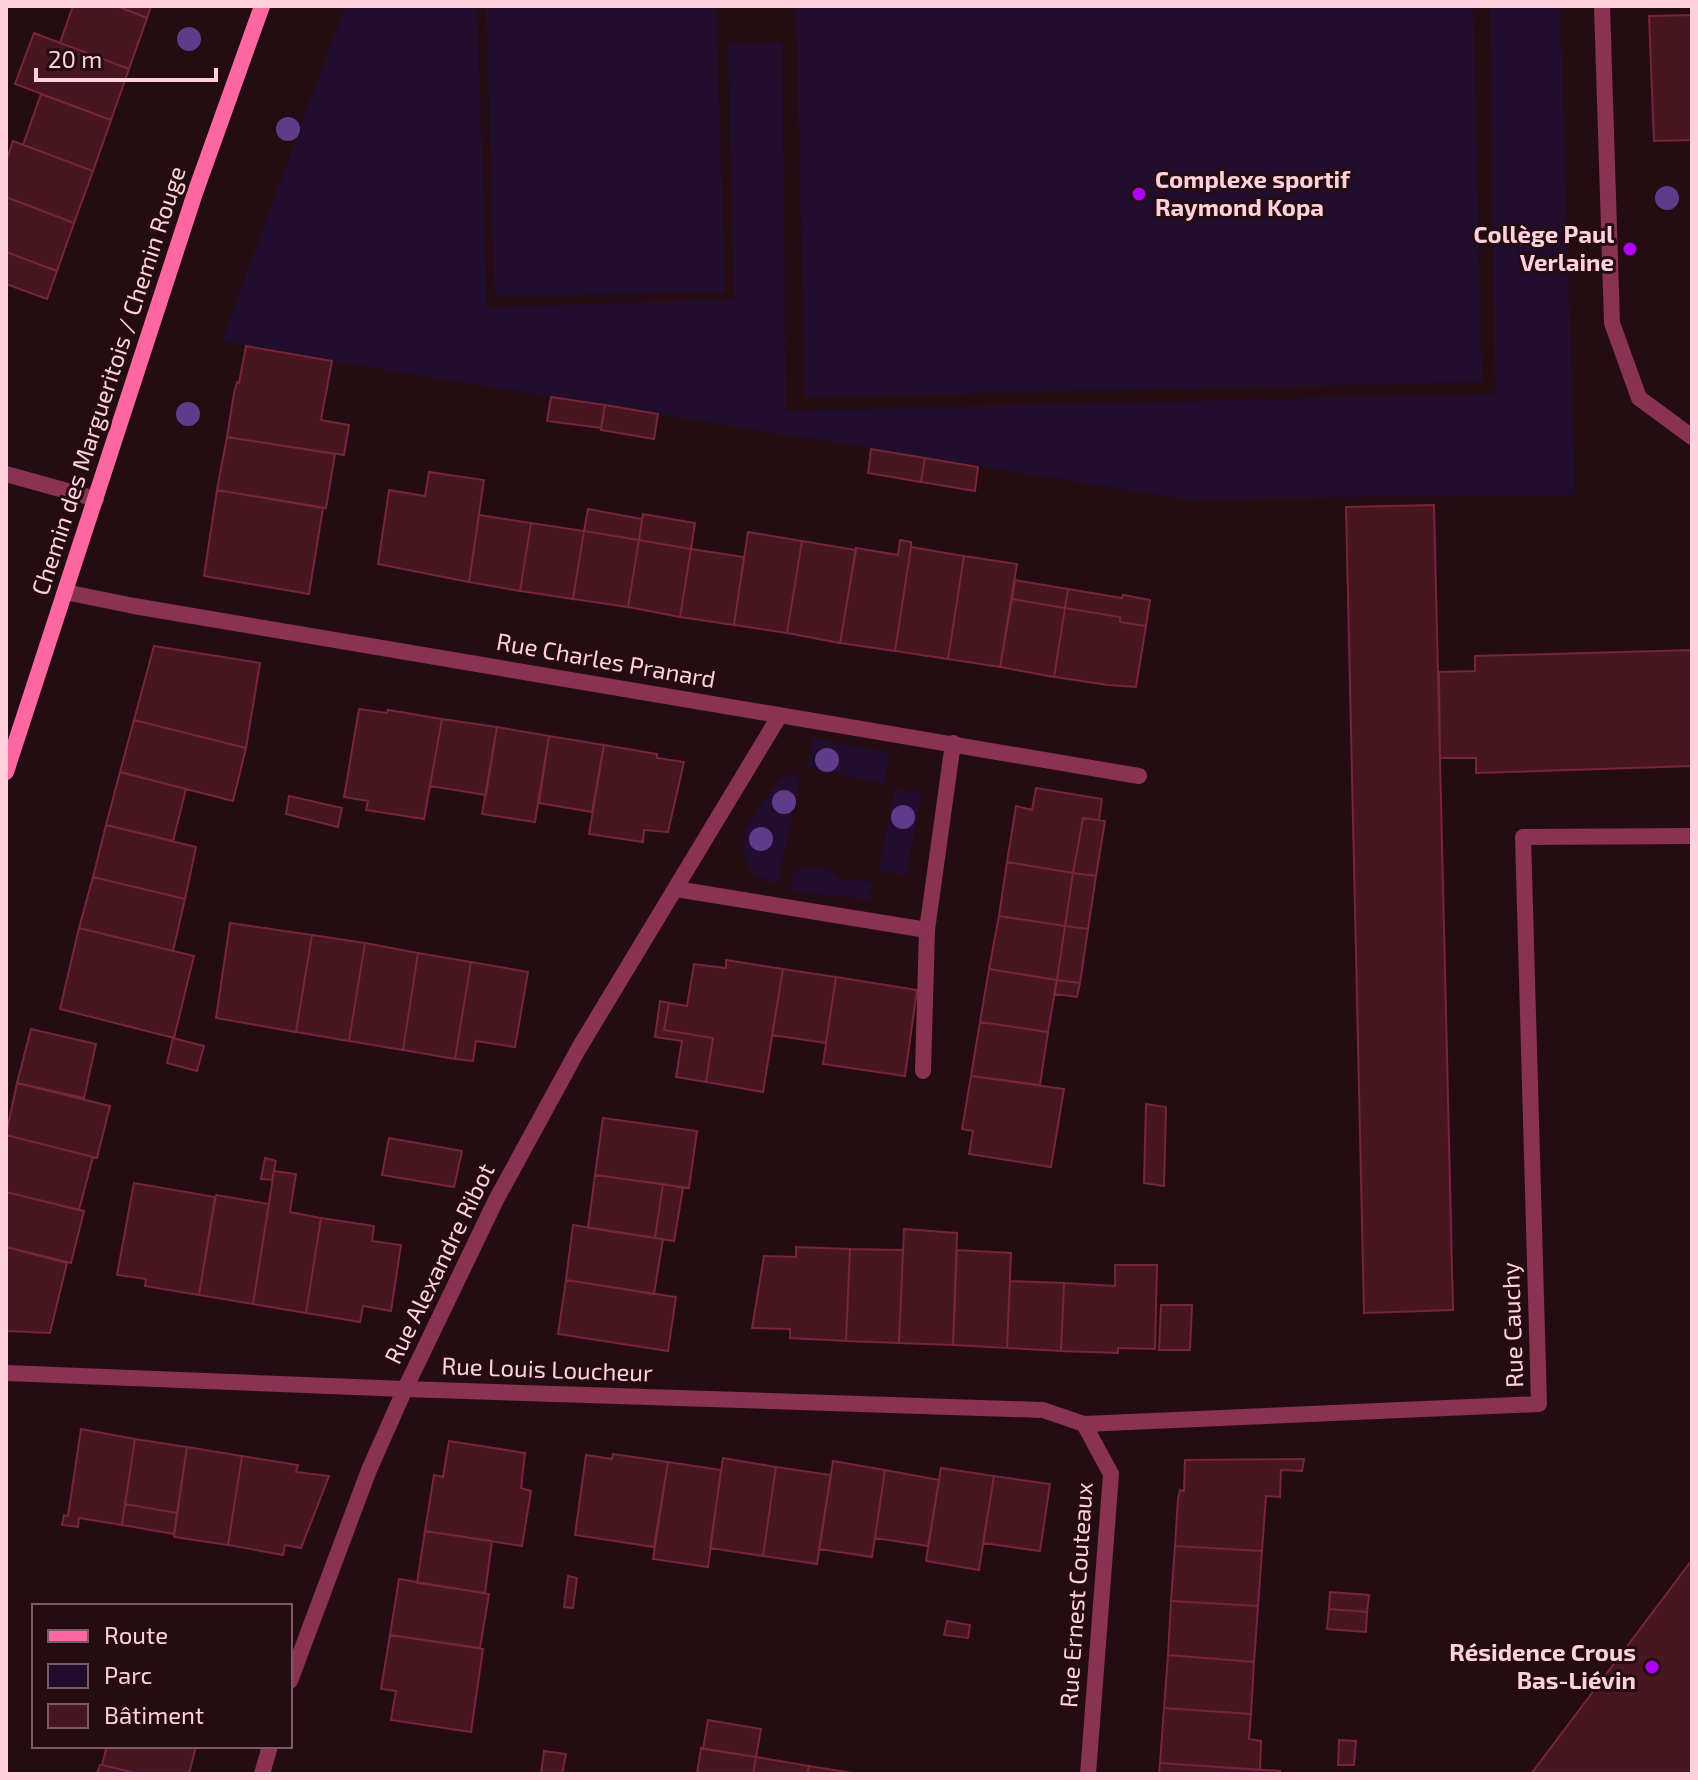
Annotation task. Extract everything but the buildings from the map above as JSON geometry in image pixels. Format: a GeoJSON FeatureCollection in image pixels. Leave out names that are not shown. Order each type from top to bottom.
{"type":"FeatureCollection","features":[{"type":"Feature","properties":{"kind":"street","name":"Chemin des Margueritois / Chemin Rouge"},"geometry":{"type":"LineString","coordinates":[[6,772],[195,193],[262,6]]}},
{"type":"Feature","properties":{"kind":"street"},"geometry":{"type":"LineString","coordinates":[[1602,6],[1612,323],[1639,398],[1692,437]]}},
{"type":"Feature","properties":{"kind":"street"},"geometry":{"type":"LineString","coordinates":[[6,474],[96,499]]}},
{"type":"Feature","properties":{"kind":"street","name":"Rue Charles Pranard"},"geometry":{"type":"LineString","coordinates":[[65,592],[1139,776]]}},
{"type":"Feature","properties":{"kind":"street","name":"Rue Alexandre Ribot"},"geometry":{"type":"LineString","coordinates":[[292,1676],[369,1470],[496,1200],[579,1048],[780,715]]}},
{"type":"Feature","properties":{"kind":"street"},"geometry":{"type":"LineString","coordinates":[[923,1071],[927,930],[953,743]]}},
{"type":"Feature","properties":{"kind":"street","name":"Rue Cauchy"},"geometry":{"type":"LineString","coordinates":[[1084,1424],[1539,1404],[1523,837],[1692,836]]}},
{"type":"Feature","properties":{"kind":"street"},"geometry":{"type":"LineString","coordinates":[[676,889],[927,930]]}},
{"type":"Feature","properties":{"kind":"street","name":"Rue Louis Loucheur"},"geometry":{"type":"LineString","coordinates":[[6,1373],[1043,1410],[1084,1424]]}},
{"type":"Feature","properties":{"kind":"street","name":"Rue Ernest Couteaux"},"geometry":{"type":"LineString","coordinates":[[1084,1424],[1111,1474],[1088,1774]]}},
{"type":"Feature","properties":{"kind":"street"},"geometry":{"type":"LineString","coordinates":[[262,1774],[269,1748]]}},
{"type":"Feature","properties":{"kind":"green space"},"geometry":{"type":"Polygon","coordinates":[[[345,6],[477,6],[487,307],[734,300],[728,44],[782,42],[786,411],[1495,394],[1490,6],[1560,6],[1575,495],[1184,499],[222,341],[345,6]]]}},
{"type":"Feature","properties":{"kind":"green space"},"geometry":{"type":"Polygon","coordinates":[[[486,6],[716,6],[725,292],[495,297],[486,6]]]}},
{"type":"Feature","properties":{"kind":"green space","name":"Complexe sportif Raymond Kopa"},"geometry":{"type":"Polygon","coordinates":[[[796,6],[1473,6],[1482,382],[805,397],[796,6]]]}},
{"type":"Feature","properties":{"kind":"green space"},"geometry":{"type":"Polygon","coordinates":[[[813,738],[889,753],[884,783],[807,768],[813,738]]]}},
{"type":"Feature","properties":{"kind":"green space"},"geometry":{"type":"Polygon","coordinates":[[[787,774],[800,777],[778,884],[761,877],[749,866],[743,841],[751,820],[787,774]]]}},
{"type":"Feature","properties":{"kind":"green space"},"geometry":{"type":"Polygon","coordinates":[[[895,789],[922,793],[906,876],[879,870],[895,789]]]}},
{"type":"Feature","properties":{"kind":"green space"},"geometry":{"type":"Polygon","coordinates":[[[824,868],[843,880],[864,880],[872,884],[870,899],[790,892],[793,874],[805,869],[824,868]]]}},
{"type":"Feature","properties":{"kind":"place","name":"Complexe sportif Raymond Kopa"},"geometry":{"type":"Point","coordinates":[1139,194]}},
{"type":"Feature","properties":{"kind":"place","name":"Collège Paul Verlaine"},"geometry":{"type":"Point","coordinates":[1630,249]}},
{"type":"Feature","properties":{"kind":"place","name":"Résidence Crous Bas-Liévin"},"geometry":{"type":"Point","coordinates":[1652,1667]}}]}
